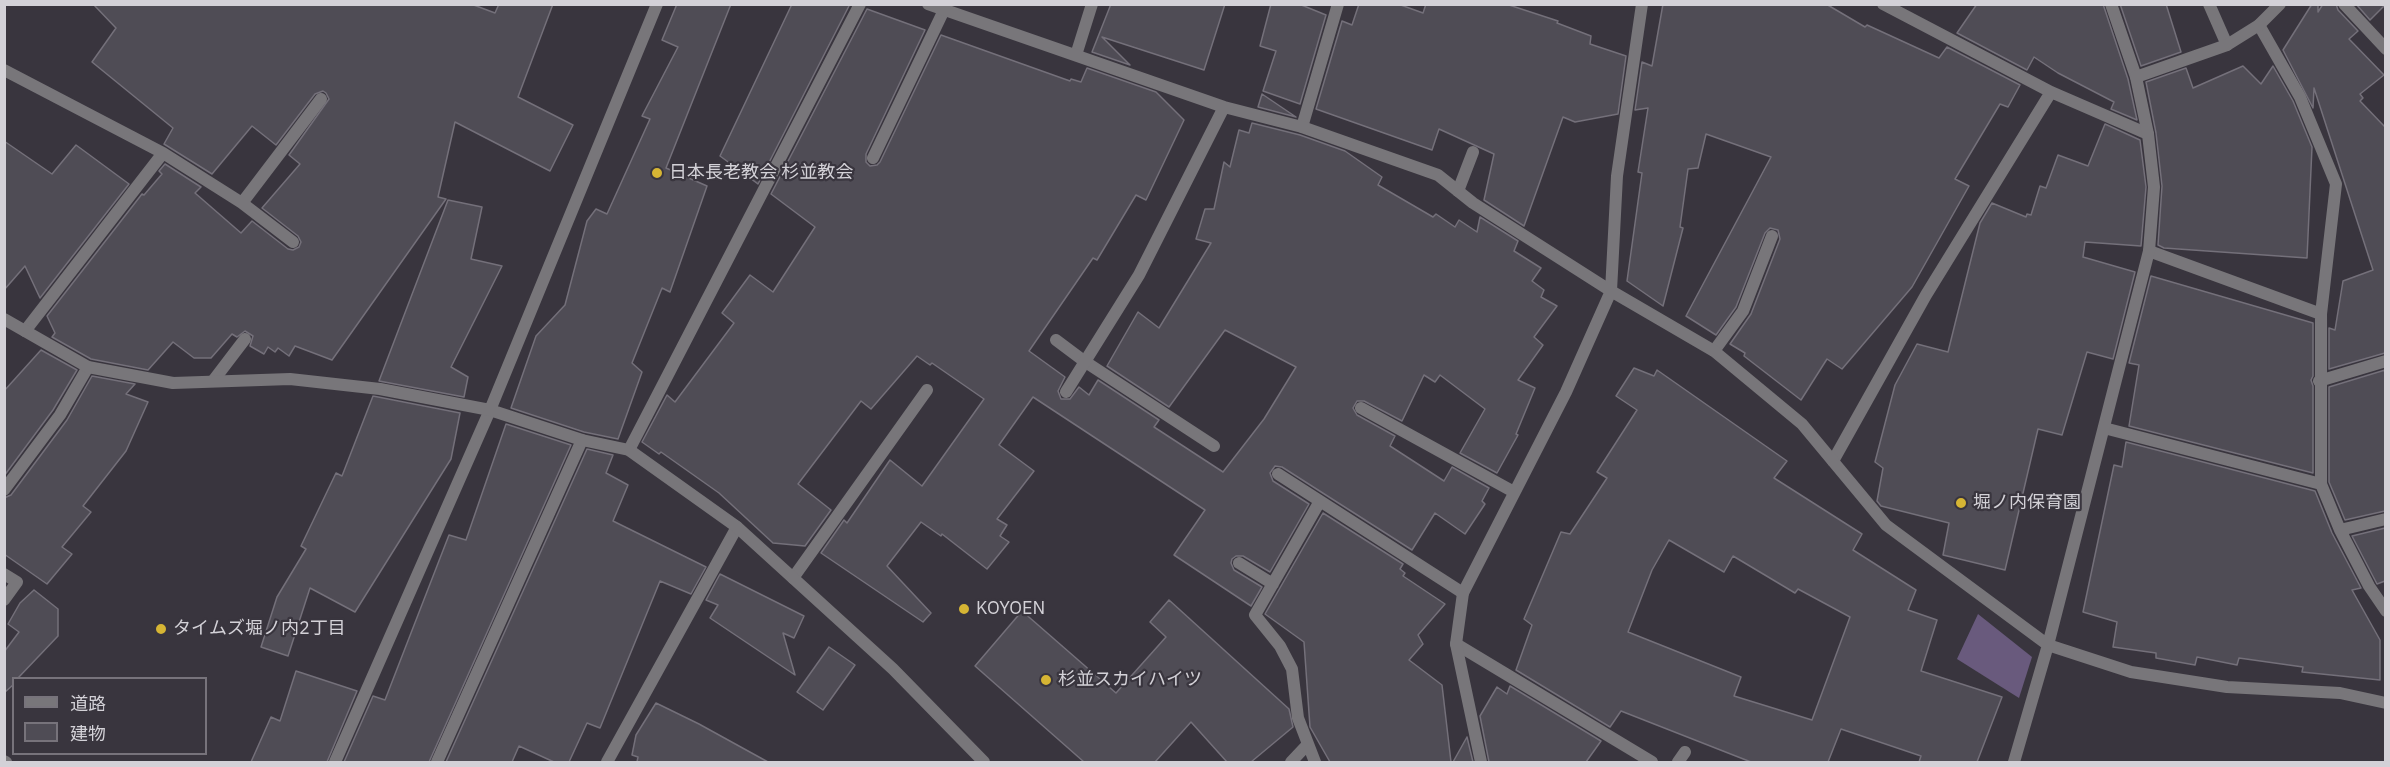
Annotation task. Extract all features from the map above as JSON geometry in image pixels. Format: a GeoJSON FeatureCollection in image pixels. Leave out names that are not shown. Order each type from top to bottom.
{"type":"FeatureCollection","features":[{"type":"Feature","properties":{"kind":"street"},"geometry":{"type":"LineString","coordinates":[[335,762],[490,410],[657,4]]}},
{"type":"Feature","properties":{"kind":"street"},"geometry":{"type":"LineString","coordinates":[[629,450],[860,4]]}},
{"type":"Feature","properties":{"kind":"street"},"geometry":{"type":"LineString","coordinates":[[928,4],[1224,107],[1302,127],[1438,175],[1473,203],[1611,291],[1714,351],[1802,424],[1886,525],[2048,645],[2131,672],[2227,687],[2340,693],[2385,703]]}},
{"type":"Feature","properties":{"kind":"street"},"geometry":{"type":"LineString","coordinates":[[1076,56],[1092,4]]}},
{"type":"Feature","properties":{"kind":"street"},"geometry":{"type":"LineString","coordinates":[[1302,127],[1338,4]]}},
{"type":"Feature","properties":{"kind":"street"},"geometry":{"type":"LineString","coordinates":[[1481,762],[1456,644],[1463,593],[1566,392],[1611,291],[1617,176],[1642,4]]}},
{"type":"Feature","properties":{"kind":"street"},"geometry":{"type":"LineString","coordinates":[[1883,4],[2051,92],[2148,134]]}},
{"type":"Feature","properties":{"kind":"street"},"geometry":{"type":"LineString","coordinates":[[2014,762],[2048,645],[2149,251],[2154,187],[2148,134],[2136,77],[2110,4]]}},
{"type":"Feature","properties":{"kind":"street"},"geometry":{"type":"LineString","coordinates":[[2209,4],[2228,45]]}},
{"type":"Feature","properties":{"kind":"street"},"geometry":{"type":"LineString","coordinates":[[2136,77],[2228,45],[2259,26],[2280,4]]}},
{"type":"Feature","properties":{"kind":"street"},"geometry":{"type":"LineString","coordinates":[[2344,4],[2385,49]]}},
{"type":"Feature","properties":{"kind":"street"},"geometry":{"type":"LineString","coordinates":[[873,158],[944,10]]}},
{"type":"Feature","properties":{"kind":"street"},"geometry":{"type":"LineString","coordinates":[[2259,26],[2300,97],[2336,184],[2321,314],[2319,381],[2321,484],[2340,530],[2369,586],[2385,611]]}},
{"type":"Feature","properties":{"kind":"street"},"geometry":{"type":"LineString","coordinates":[[4,70],[163,153],[242,203],[293,242]]}},
{"type":"Feature","properties":{"kind":"street"},"geometry":{"type":"LineString","coordinates":[[1833,461],[1926,295],[2051,92]]}},
{"type":"Feature","properties":{"kind":"street"},"geometry":{"type":"LineString","coordinates":[[242,203],[321,99]]}},
{"type":"Feature","properties":{"kind":"street"},"geometry":{"type":"LineString","coordinates":[[1066,392],[1139,274],[1224,107]]}},
{"type":"Feature","properties":{"kind":"street"},"geometry":{"type":"LineString","coordinates":[[1458,191],[1473,152]]}},
{"type":"Feature","properties":{"kind":"street"},"geometry":{"type":"LineString","coordinates":[[25,331],[163,153]]}},
{"type":"Feature","properties":{"kind":"street"},"geometry":{"type":"LineString","coordinates":[[1714,351],[1743,311],[1772,236]]}},
{"type":"Feature","properties":{"kind":"street"},"geometry":{"type":"LineString","coordinates":[[2149,251],[2321,314]]}},
{"type":"Feature","properties":{"kind":"street"},"geometry":{"type":"LineString","coordinates":[[4,319],[88,367],[173,383],[290,379],[380,389],[490,410],[582,440],[629,450],[737,528],[893,669],[984,762]]}},
{"type":"Feature","properties":{"kind":"street"},"geometry":{"type":"LineString","coordinates":[[213,381],[245,339]]}},
{"type":"Feature","properties":{"kind":"street"},"geometry":{"type":"LineString","coordinates":[[1056,340],[1084,362],[1214,446]]}},
{"type":"Feature","properties":{"kind":"street"},"geometry":{"type":"LineString","coordinates":[[2319,381],[2385,361]]}},
{"type":"Feature","properties":{"kind":"street"},"geometry":{"type":"LineString","coordinates":[[4,490],[60,415],[88,367]]}},
{"type":"Feature","properties":{"kind":"street"},"geometry":{"type":"LineString","coordinates":[[793,579],[927,390]]}},
{"type":"Feature","properties":{"kind":"street"},"geometry":{"type":"LineString","coordinates":[[1361,408],[1514,492]]}},
{"type":"Feature","properties":{"kind":"street"},"geometry":{"type":"LineString","coordinates":[[2104,428],[2321,484]]}},
{"type":"Feature","properties":{"kind":"street"},"geometry":{"type":"LineString","coordinates":[[437,762],[582,440]]}},
{"type":"Feature","properties":{"kind":"street"},"geometry":{"type":"LineString","coordinates":[[1278,474],[1463,593]]}},
{"type":"Feature","properties":{"kind":"street"},"geometry":{"type":"LineString","coordinates":[[1315,762],[1298,718],[1292,669],[1280,646],[1255,615],[1320,501]]}},
{"type":"Feature","properties":{"kind":"street"},"geometry":{"type":"LineString","coordinates":[[2340,530],[2385,519]]}},
{"type":"Feature","properties":{"kind":"street"},"geometry":{"type":"LineString","coordinates":[[607,762],[737,528]]}},
{"type":"Feature","properties":{"kind":"street"},"geometry":{"type":"LineString","coordinates":[[1239,563],[1273,584]]}},
{"type":"Feature","properties":{"kind":"street"},"geometry":{"type":"LineString","coordinates":[[4,573],[17,582],[4,600]]}},
{"type":"Feature","properties":{"kind":"street"},"geometry":{"type":"LineString","coordinates":[[1456,644],[1652,762]]}},
{"type":"Feature","properties":{"kind":"street"},"geometry":{"type":"LineString","coordinates":[[1291,762],[1308,744]]}},
{"type":"Feature","properties":{"kind":"shaded area"},"geometry":{"type":"Polygon","coordinates":[[[1978,614],[2032,657],[2019,698],[1957,659],[1978,614]]]}},
{"type":"Feature","properties":{"kind":"building"},"geometry":{"type":"Polygon","coordinates":[[[93,4],[471,4],[495,13],[499,4],[553,4],[518,97],[573,125],[550,171],[455,122],[438,197],[446,199],[332,360],[295,346],[289,356],[278,348],[275,352],[268,347],[264,354],[250,346],[253,336],[245,331],[237,337],[232,334],[211,358],[194,358],[173,342],[148,370],[91,359],[52,337],[55,333],[47,316],[142,194],[144,195],[162,174],[159,171],[165,164],[201,187],[195,193],[241,233],[252,221],[288,249],[293,250],[299,247],[301,242],[298,236],[262,208],[300,164],[289,155],[329,99],[323,91],[315,94],[276,145],[252,126],[212,174],[164,144],[173,128],[92,62],[116,28],[93,4]]]}},
{"type":"Feature","properties":{"kind":"building"},"geometry":{"type":"Polygon","coordinates":[[[677,4],[731,4],[666,168],[707,186],[670,292],[662,288],[632,363],[642,372],[618,439],[584,432],[511,408],[536,336],[565,305],[587,221],[596,209],[607,214],[650,119],[642,116],[678,47],[662,40],[677,4]]]}},
{"type":"Feature","properties":{"kind":"building"},"geometry":{"type":"Polygon","coordinates":[[[792,4],[850,4],[758,184],[720,156],[792,4]]]}},
{"type":"Feature","properties":{"kind":"building"},"geometry":{"type":"Polygon","coordinates":[[[1111,4],[1225,4],[1204,70],[1102,37],[1130,65],[1092,52],[1111,4]]]}},
{"type":"Feature","properties":{"kind":"building"},"geometry":{"type":"Polygon","coordinates":[[[1271,4],[1299,4],[1326,15],[1300,104],[1263,91],[1276,51],[1260,46],[1271,4]]]}},
{"type":"Feature","properties":{"kind":"building"},"geometry":{"type":"Polygon","coordinates":[[[1359,4],[1398,4],[1423,13],[1426,4],[1506,4],[1558,21],[1557,23],[1591,36],[1590,44],[1626,56],[1618,114],[1575,122],[1563,117],[1524,226],[1484,200],[1494,154],[1439,129],[1432,150],[1316,109],[1342,21],[1352,25],[1359,4]]]}},
{"type":"Feature","properties":{"kind":"building"},"geometry":{"type":"Polygon","coordinates":[[[1663,4],[1826,4],[1865,27],[1867,25],[1939,58],[1947,47],[2020,85],[2008,107],[2000,104],[1955,179],[1969,186],[1912,287],[1842,369],[1827,359],[1801,400],[1744,356],[1745,353],[1730,344],[1751,314],[1780,239],[1778,230],[1770,228],[1765,233],[1736,307],[1716,335],[1686,316],[1771,157],[1706,134],[1698,168],[1688,169],[1680,227],[1683,228],[1663,306],[1627,281],[1642,173],[1638,172],[1648,108],[1635,110],[1642,62],[1652,66],[1663,4]]]}},
{"type":"Feature","properties":{"kind":"building"},"geometry":{"type":"Polygon","coordinates":[[[1977,4],[2103,4],[2128,79],[2137,120],[2111,109],[2114,102],[2058,73],[2034,57],[2027,70],[1957,33],[1977,4]]]}},
{"type":"Feature","properties":{"kind":"building"},"geometry":{"type":"Polygon","coordinates":[[[2120,4],[2166,4],[2181,52],[2141,66],[2120,4]]]}},
{"type":"Feature","properties":{"kind":"building"},"geometry":{"type":"Polygon","coordinates":[[[2312,4],[2318,4],[2318,12],[2323,4],[2336,4],[2338,10],[2358,31],[2349,39],[2384,75],[2360,94],[2363,98],[2360,101],[2385,127],[2385,353],[2329,369],[2329,328],[2335,330],[2343,281],[2373,270],[2314,88],[2313,108],[2283,50],[2312,4]]]}},
{"type":"Feature","properties":{"kind":"building"},"geometry":{"type":"Polygon","coordinates":[[[2356,4],[2385,4],[2385,5],[2370,20],[2356,4]]]}},
{"type":"Feature","properties":{"kind":"building"},"geometry":{"type":"Polygon","coordinates":[[[867,9],[925,30],[866,154],[866,162],[870,166],[880,162],[941,35],[1070,81],[1071,79],[1081,82],[1087,68],[1156,92],[1184,120],[1146,200],[1136,195],[1097,260],[1093,258],[1029,351],[1065,377],[1058,391],[1061,399],[1070,399],[1079,387],[1089,395],[1098,380],[1159,420],[1154,427],[1223,472],[1264,419],[1296,367],[1225,330],[1169,407],[1107,366],[1138,312],[1159,328],[1211,243],[1196,239],[1205,209],[1214,209],[1224,162],[1230,167],[1239,130],[1249,133],[1252,123],[1300,135],[1345,151],[1382,177],[1378,185],[1433,217],[1436,214],[1455,227],[1459,220],[1477,232],[1480,217],[1518,241],[1514,251],[1541,268],[1532,281],[1544,290],[1541,297],[1557,306],[1534,337],[1543,345],[1518,380],[1535,388],[1516,434],[1518,435],[1497,473],[1460,453],[1485,409],[1440,375],[1435,382],[1424,375],[1402,421],[1364,401],[1357,401],[1353,408],[1357,415],[1395,436],[1390,446],[1444,481],[1452,467],[1489,488],[1482,501],[1485,504],[1465,534],[1435,513],[1412,550],[1282,467],[1275,466],[1270,473],[1273,481],[1309,504],[1270,572],[1243,556],[1236,556],[1232,559],[1234,570],[1262,587],[1251,606],[1174,555],[1205,510],[1033,397],[999,445],[1034,471],[997,519],[1007,525],[1000,536],[1009,542],[987,569],[942,534],[941,536],[921,522],[887,566],[931,613],[923,622],[821,553],[844,520],[847,523],[890,460],[922,486],[984,399],[932,363],[930,365],[917,356],[871,409],[861,401],[798,484],[831,510],[805,546],[773,543],[719,493],[661,452],[659,454],[642,442],[667,395],[675,402],[734,323],[722,313],[750,275],[773,292],[815,227],[771,194],[867,9]]]}},
{"type":"Feature","properties":{"kind":"building"},"geometry":{"type":"Polygon","coordinates":[[[2243,66],[2261,84],[2273,66],[2293,101],[2312,147],[2307,258],[2164,248],[2158,245],[2162,186],[2156,133],[2146,82],[2186,68],[2193,88],[2243,66]]]}},
{"type":"Feature","properties":{"kind":"building"},"geometry":{"type":"Polygon","coordinates":[[[1262,94],[1296,117],[1258,107],[1262,94]]]}},
{"type":"Feature","properties":{"kind":"building"},"geometry":{"type":"Polygon","coordinates":[[[2105,124],[2140,140],[2146,187],[2141,246],[2085,242],[2083,257],[2135,272],[2113,359],[2087,352],[2062,435],[2038,429],[2005,570],[1943,555],[1949,523],[1881,506],[1877,501],[1883,468],[1875,462],[1895,385],[1917,344],[1948,352],[1980,223],[1992,203],[2026,217],[2027,214],[2031,215],[2040,186],[2046,188],[2058,155],[2088,166],[2105,124]]]}},
{"type":"Feature","properties":{"kind":"building"},"geometry":{"type":"Polygon","coordinates":[[[4,141],[52,174],[76,145],[129,184],[40,298],[25,266],[4,290],[4,141]]]}},
{"type":"Feature","properties":{"kind":"building"},"geometry":{"type":"Polygon","coordinates":[[[448,200],[482,207],[471,259],[502,266],[451,367],[468,377],[464,397],[379,381],[448,200]]]}},
{"type":"Feature","properties":{"kind":"building"},"geometry":{"type":"Polygon","coordinates":[[[2151,276],[2313,323],[2313,376],[2311,380],[2313,386],[2313,473],[2129,426],[2139,365],[2129,363],[2151,276]]]}},
{"type":"Feature","properties":{"kind":"building"},"geometry":{"type":"Polygon","coordinates":[[[41,350],[77,370],[53,410],[4,476],[4,391],[41,350]]]}},
{"type":"Feature","properties":{"kind":"building"},"geometry":{"type":"Polygon","coordinates":[[[1634,368],[1654,376],[1657,370],[1787,461],[1774,478],[1862,534],[1853,550],[1916,590],[1908,610],[1937,620],[1921,671],[2002,697],[1977,762],[1919,762],[1921,756],[1841,729],[1828,762],[1751,762],[1621,711],[1610,727],[1516,670],[1532,625],[1524,619],[1561,532],[1570,534],[1607,478],[1597,472],[1637,410],[1616,396],[1634,368]],[[1669,540],[1652,570],[1628,632],[1741,677],[1734,696],[1812,720],[1850,617],[1798,589],[1795,593],[1733,556],[1724,572],[1669,540]]]}},
{"type":"Feature","properties":{"kind":"building"},"geometry":{"type":"Polygon","coordinates":[[[2385,370],[2385,511],[2345,520],[2329,482],[2329,387],[2385,370]]]}},
{"type":"Feature","properties":{"kind":"building"},"geometry":{"type":"Polygon","coordinates":[[[92,376],[135,384],[126,394],[148,402],[126,451],[83,506],[91,512],[62,547],[72,554],[47,584],[4,554],[4,498],[11,495],[67,420],[92,376]]]}},
{"type":"Feature","properties":{"kind":"building"},"geometry":{"type":"Polygon","coordinates":[[[373,396],[460,413],[451,459],[355,612],[310,588],[288,656],[261,647],[277,597],[306,549],[301,546],[336,473],[342,476],[373,396]]]}},
{"type":"Feature","properties":{"kind":"building"},"geometry":{"type":"Polygon","coordinates":[[[506,424],[571,445],[429,762],[344,762],[373,696],[385,700],[449,535],[466,540],[506,424]]]}},
{"type":"Feature","properties":{"kind":"building"},"geometry":{"type":"Polygon","coordinates":[[[2126,442],[2315,491],[2332,533],[2361,588],[2352,590],[2380,640],[2380,680],[2302,672],[2303,667],[2239,658],[2237,665],[2197,657],[2195,665],[2156,658],[2156,653],[2113,647],[2117,622],[2083,612],[2114,465],[2122,467],[2126,442]]]}},
{"type":"Feature","properties":{"kind":"building"},"geometry":{"type":"Polygon","coordinates":[[[587,449],[613,455],[606,473],[628,485],[613,521],[706,567],[691,594],[660,581],[600,728],[587,723],[569,762],[554,762],[519,746],[512,762],[446,762],[587,449]]]}},
{"type":"Feature","properties":{"kind":"building"},"geometry":{"type":"Polygon","coordinates":[[[1323,513],[1403,564],[1400,569],[1405,573],[1403,576],[1445,604],[1418,635],[1423,644],[1409,660],[1442,685],[1451,762],[1330,762],[1310,727],[1304,642],[1265,614],[1323,513]]]}},
{"type":"Feature","properties":{"kind":"building"},"geometry":{"type":"Polygon","coordinates":[[[2385,528],[2385,581],[2377,584],[2352,536],[2385,528]]]}},
{"type":"Feature","properties":{"kind":"building"},"geometry":{"type":"Polygon","coordinates":[[[720,574],[804,616],[794,638],[783,633],[795,675],[710,618],[718,605],[706,600],[720,574]]]}},
{"type":"Feature","properties":{"kind":"building"},"geometry":{"type":"Polygon","coordinates":[[[34,590],[58,609],[58,636],[19,677],[12,677],[12,686],[4,693],[4,652],[19,632],[8,624],[20,603],[34,590]]]}},
{"type":"Feature","properties":{"kind":"building","name":"杉並スカイハイツ"},"geometry":{"type":"Polygon","coordinates":[[[1169,600],[1289,709],[1293,727],[1251,762],[1227,762],[1191,722],[1155,762],[1084,762],[975,666],[1022,611],[1116,693],[1166,637],[1150,622],[1169,600]]]}},
{"type":"Feature","properties":{"kind":"building"},"geometry":{"type":"Polygon","coordinates":[[[829,647],[855,665],[823,710],[797,692],[829,647]]]}},
{"type":"Feature","properties":{"kind":"building"},"geometry":{"type":"Polygon","coordinates":[[[296,671],[357,691],[327,762],[251,762],[271,717],[280,721],[296,671]]]}},
{"type":"Feature","properties":{"kind":"building"},"geometry":{"type":"Polygon","coordinates":[[[1510,686],[1601,741],[1586,762],[1489,762],[1480,716],[1497,687],[1507,694],[1510,686]]]}},
{"type":"Feature","properties":{"kind":"building"},"geometry":{"type":"Polygon","coordinates":[[[656,703],[768,762],[637,762],[638,757],[632,755],[636,735],[656,703]]]}},
{"type":"Feature","properties":{"kind":"building"},"geometry":{"type":"Polygon","coordinates":[[[1467,737],[1473,762],[1453,762],[1467,737]]]}},
{"type":"Feature","properties":{"kind":"place","name":"日本長老教会 杉並教会"},"geometry":{"type":"Point","coordinates":[657,173]}},
{"type":"Feature","properties":{"kind":"place","name":"堀ノ内保育園"},"geometry":{"type":"Point","coordinates":[1961,503]}},
{"type":"Feature","properties":{"kind":"place","name":"KOYOEN"},"geometry":{"type":"Point","coordinates":[964,609]}},
{"type":"Feature","properties":{"kind":"place","name":"タイムズ堀ノ内2丁目"},"geometry":{"type":"Point","coordinates":[161,629]}},
{"type":"Feature","properties":{"kind":"place","name":"杉並スカイハイツ"},"geometry":{"type":"Point","coordinates":[1046,680]}}]}
